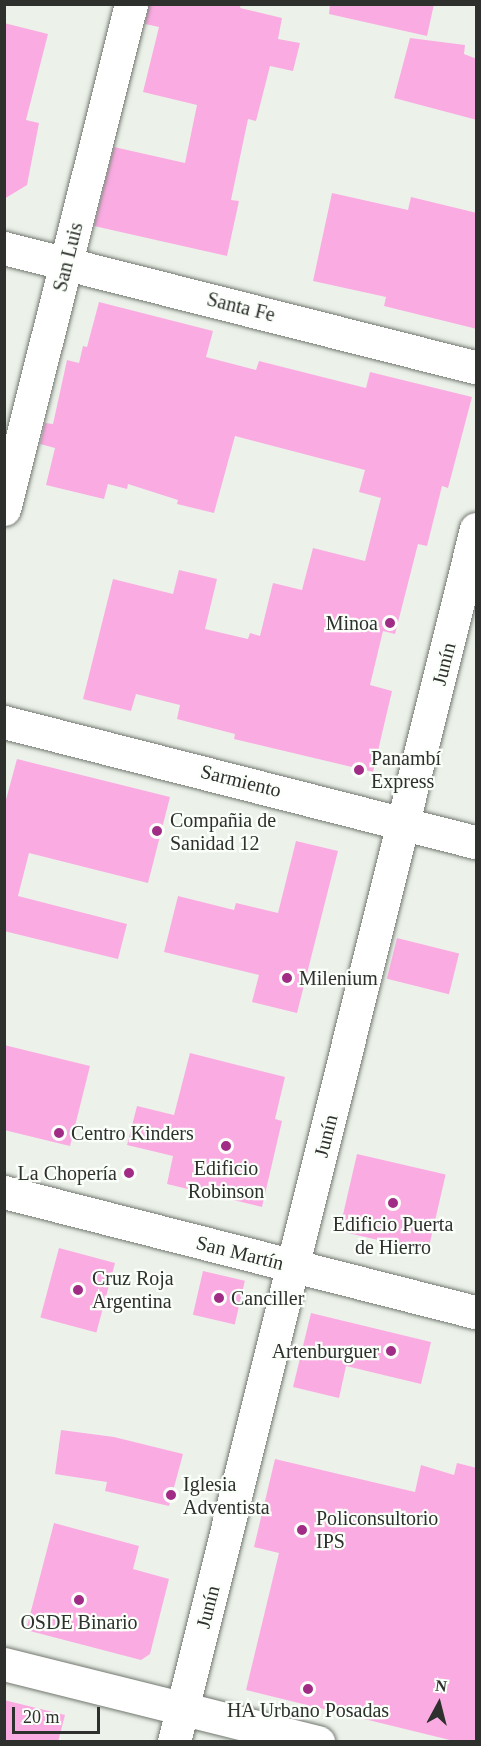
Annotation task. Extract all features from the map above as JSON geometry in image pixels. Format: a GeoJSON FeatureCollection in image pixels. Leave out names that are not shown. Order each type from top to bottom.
{"type":"FeatureCollection","features":[{"type":"Feature","properties":{"kind":"street","name":"San Luis"},"geometry":{"type":"LineString","coordinates":[[4,508],[131,4]]}},
{"type":"Feature","properties":{"kind":"street","name":"Santa Fe"},"geometry":{"type":"LineString","coordinates":[[4,248],[477,367]]}},
{"type":"Feature","properties":{"kind":"street","name":"Junín"},"geometry":{"type":"LineString","coordinates":[[174,1742],[477,529]]}},
{"type":"Feature","properties":{"kind":"street","name":"Sarmiento"},"geometry":{"type":"LineString","coordinates":[[4,722],[477,842]]}},
{"type":"Feature","properties":{"kind":"street","name":"San Martín"},"geometry":{"type":"LineString","coordinates":[[4,1192],[477,1312]]}},
{"type":"Feature","properties":{"kind":"street"},"geometry":{"type":"LineString","coordinates":[[4,1664],[318,1742]]}},
{"type":"Feature","properties":{"kind":"building"},"geometry":{"type":"Polygon","coordinates":[[[149,4],[241,4],[240,8],[282,18],[278,39],[300,43],[293,71],[270,66],[256,121],[248,119],[231,200],[239,201],[227,256],[94,226],[114,147],[185,163],[197,105],[143,92],[159,27],[145,24],[149,4]]]}},
{"type":"Feature","properties":{"kind":"building"},"geometry":{"type":"Polygon","coordinates":[[[330,4],[434,4],[427,36],[329,14],[330,4]]]}},
{"type":"Feature","properties":{"kind":"building"},"geometry":{"type":"Polygon","coordinates":[[[4,23],[48,34],[26,120],[39,123],[27,185],[4,199],[4,23]]]}},
{"type":"Feature","properties":{"kind":"building"},"geometry":{"type":"Polygon","coordinates":[[[410,38],[465,45],[464,54],[477,59],[477,120],[394,98],[410,38]]]}},
{"type":"Feature","properties":{"kind":"building"},"geometry":{"type":"Polygon","coordinates":[[[332,193],[408,210],[411,197],[477,213],[477,329],[384,306],[386,297],[313,281],[332,193]]]}},
{"type":"Feature","properties":{"kind":"building"},"geometry":{"type":"Polygon","coordinates":[[[99,302],[213,331],[206,357],[256,370],[259,361],[366,388],[370,372],[472,397],[448,488],[442,486],[427,546],[418,544],[395,634],[383,631],[370,685],[392,691],[373,772],[234,739],[235,734],[177,719],[180,705],[136,694],[131,711],[83,699],[113,579],[173,594],[179,570],[217,579],[205,629],[248,639],[250,633],[260,636],[273,583],[302,590],[313,548],[365,561],[381,498],[359,492],[365,470],[235,436],[214,513],[177,504],[178,500],[128,484],[127,489],[108,484],[104,499],[46,485],[55,448],[40,444],[45,423],[53,424],[67,360],[79,363],[83,346],[87,347],[99,302]]]}},
{"type":"Feature","properties":{"kind":"building"},"geometry":{"type":"Polygon","coordinates":[[[17,759],[170,797],[148,883],[29,853],[18,896],[127,924],[118,959],[4,931],[4,807],[17,759]]]}},
{"type":"Feature","properties":{"kind":"building"},"geometry":{"type":"Polygon","coordinates":[[[296,841],[338,851],[297,1013],[252,1002],[259,975],[164,952],[178,896],[234,910],[236,903],[278,913],[296,841]]]}},
{"type":"Feature","properties":{"kind":"building"},"geometry":{"type":"Polygon","coordinates":[[[397,938],[459,953],[449,994],[387,979],[397,938]]]}},
{"type":"Feature","properties":{"kind":"building"},"geometry":{"type":"Polygon","coordinates":[[[4,1045],[90,1066],[70,1146],[4,1130],[4,1045]]]}},
{"type":"Feature","properties":{"kind":"building"},"geometry":{"type":"Polygon","coordinates":[[[190,1053],[285,1077],[275,1119],[282,1121],[262,1207],[167,1184],[173,1156],[127,1145],[137,1106],[174,1115],[190,1053]]]}},
{"type":"Feature","properties":{"kind":"building","name":"Edificio Puerta de Hierro"},"geometry":{"type":"Polygon","coordinates":[[[357,1154],[446,1174],[428,1251],[339,1231],[357,1154]]]}},
{"type":"Feature","properties":{"kind":"building","name":"Cruz Roja Argentina"},"geometry":{"type":"Polygon","coordinates":[[[59,1248],[115,1263],[96,1333],[40,1318],[59,1248]]]}},
{"type":"Feature","properties":{"kind":"building","name":"Canciller"},"geometry":{"type":"Polygon","coordinates":[[[203,1271],[245,1281],[235,1325],[193,1315],[203,1271]]]}},
{"type":"Feature","properties":{"kind":"building"},"geometry":{"type":"Polygon","coordinates":[[[311,1313],[431,1342],[421,1384],[346,1366],[339,1398],[293,1387],[311,1313]]]}},
{"type":"Feature","properties":{"kind":"building"},"geometry":{"type":"Polygon","coordinates":[[[61,1430],[114,1437],[183,1454],[169,1506],[105,1491],[107,1482],[55,1474],[61,1430]]]}},
{"type":"Feature","properties":{"kind":"building"},"geometry":{"type":"Polygon","coordinates":[[[275,1459],[415,1492],[421,1465],[454,1475],[457,1463],[477,1468],[477,1742],[458,1742],[246,1690],[279,1553],[254,1547],[275,1459]]]}},
{"type":"Feature","properties":{"kind":"building","name":"OSDE Binario"},"geometry":{"type":"Polygon","coordinates":[[[54,1523],[139,1546],[133,1569],[169,1579],[150,1654],[141,1660],[26,1630],[54,1523]]]}},
{"type":"Feature","properties":{"kind":"building"},"geometry":{"type":"Polygon","coordinates":[[[4,1700],[65,1715],[58,1742],[4,1742],[4,1700]]]}},
{"type":"Feature","properties":{"kind":"place","name":"Minoa"},"geometry":{"type":"Point","coordinates":[390,623]}},
{"type":"Feature","properties":{"kind":"place","name":"Panambí Express"},"geometry":{"type":"Point","coordinates":[359,770]}},
{"type":"Feature","properties":{"kind":"place","name":"Compañia de Sanidad 12"},"geometry":{"type":"Point","coordinates":[157,831]}},
{"type":"Feature","properties":{"kind":"place","name":"Milenium"},"geometry":{"type":"Point","coordinates":[287,978]}},
{"type":"Feature","properties":{"kind":"place","name":"Centro Kinders"},"geometry":{"type":"Point","coordinates":[59,1133]}},
{"type":"Feature","properties":{"kind":"place","name":"Edificio Robinson"},"geometry":{"type":"Point","coordinates":[226,1146]}},
{"type":"Feature","properties":{"kind":"place","name":"La Chopería"},"geometry":{"type":"Point","coordinates":[129,1173]}},
{"type":"Feature","properties":{"kind":"place","name":"Edificio Puerta de Hierro"},"geometry":{"type":"Point","coordinates":[393,1203]}},
{"type":"Feature","properties":{"kind":"place","name":"Cruz Roja Argentina"},"geometry":{"type":"Point","coordinates":[78,1290]}},
{"type":"Feature","properties":{"kind":"place","name":"Canciller"},"geometry":{"type":"Point","coordinates":[219,1298]}},
{"type":"Feature","properties":{"kind":"place","name":"Artenburguer"},"geometry":{"type":"Point","coordinates":[391,1351]}},
{"type":"Feature","properties":{"kind":"place","name":"Iglesia Adventista"},"geometry":{"type":"Point","coordinates":[171,1495]}},
{"type":"Feature","properties":{"kind":"place","name":"Policonsultorio IPS"},"geometry":{"type":"Point","coordinates":[302,1530]}},
{"type":"Feature","properties":{"kind":"place","name":"OSDE Binario"},"geometry":{"type":"Point","coordinates":[79,1600]}},
{"type":"Feature","properties":{"kind":"place","name":"HA Urbano Posadas"},"geometry":{"type":"Point","coordinates":[308,1689]}}]}
